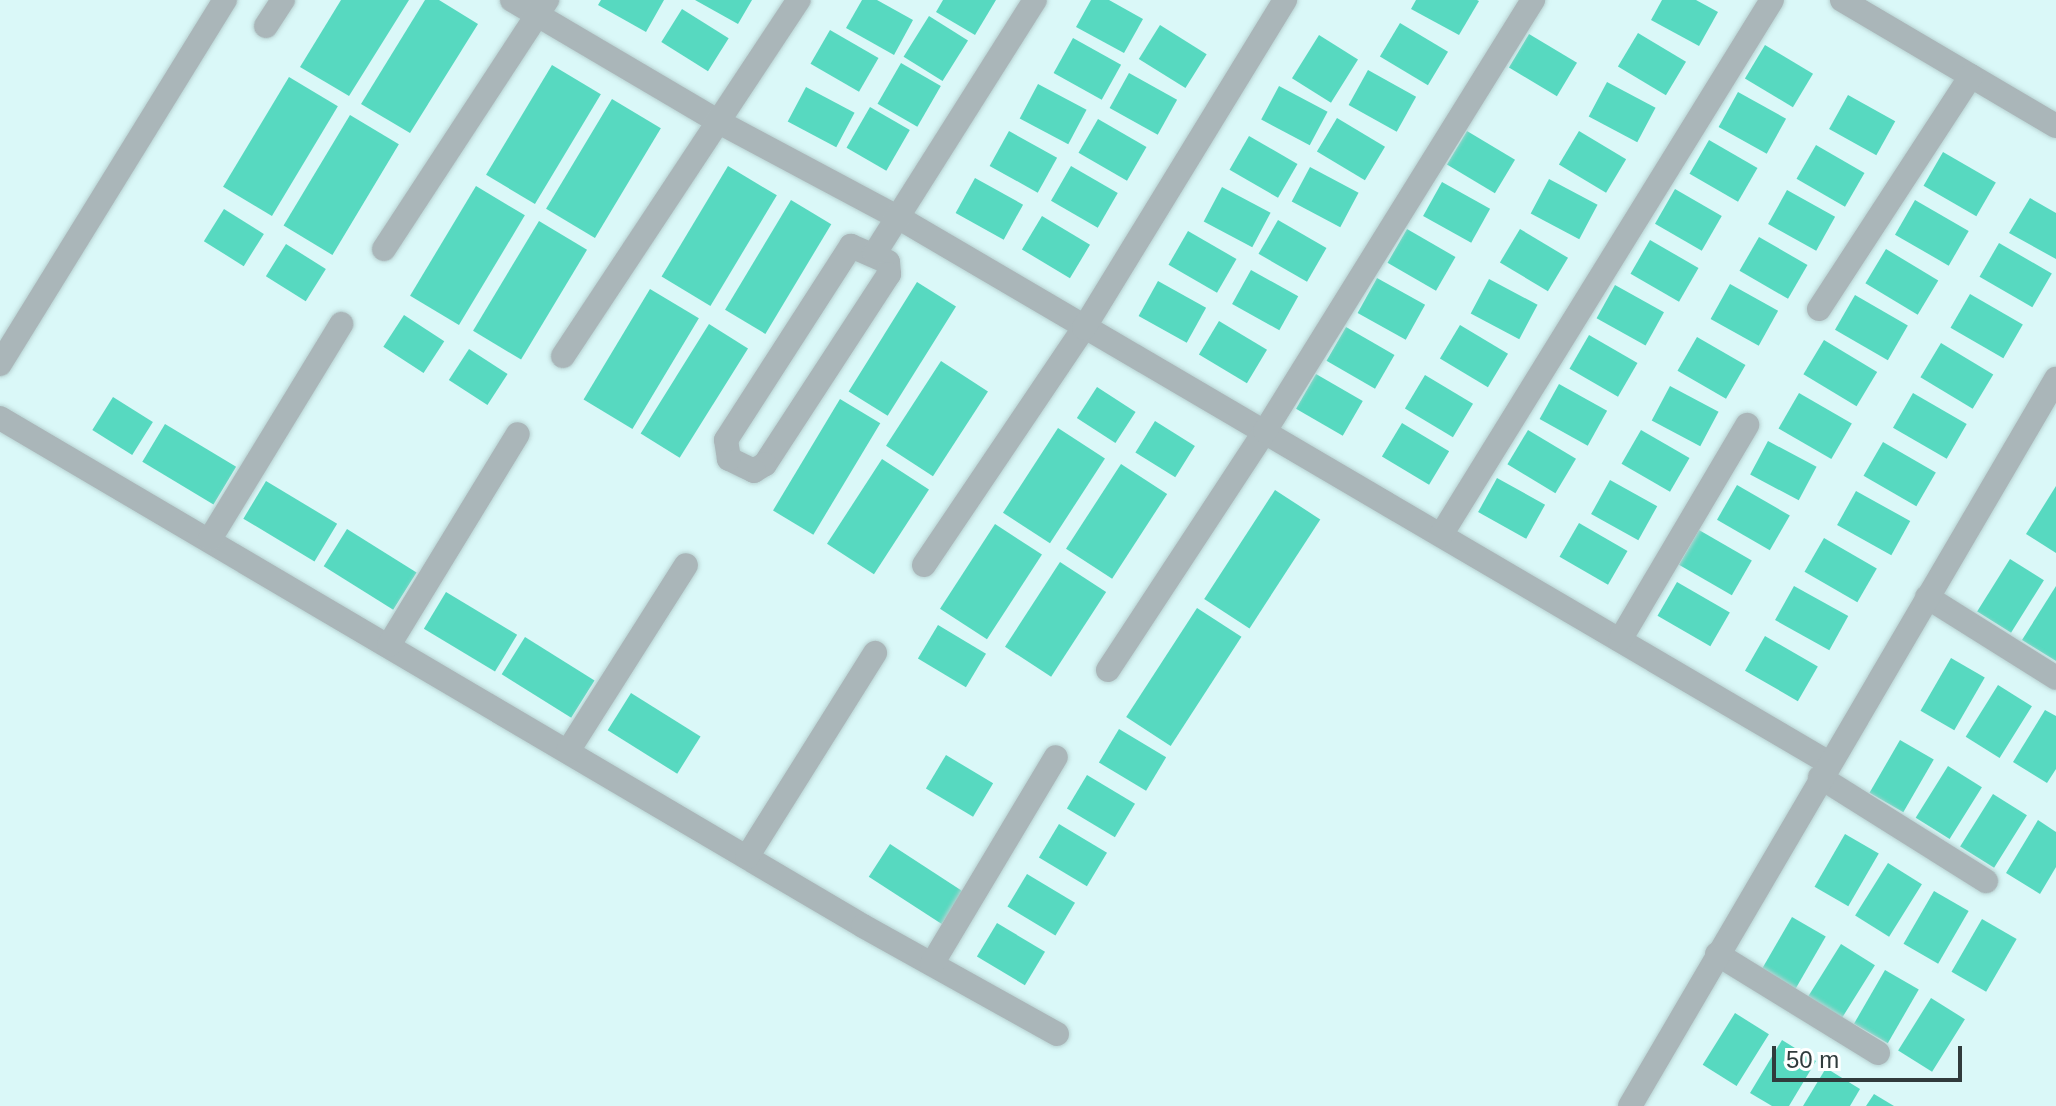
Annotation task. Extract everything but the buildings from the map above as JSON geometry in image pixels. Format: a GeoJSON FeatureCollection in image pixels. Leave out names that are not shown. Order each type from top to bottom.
{"type":"FeatureCollection","features":[{"type":"Feature","properties":{"kind":"street"},"geometry":{"type":"LineString","coordinates":[[0,364],[225,0]]}},
{"type":"Feature","properties":{"kind":"street"},"geometry":{"type":"LineString","coordinates":[[266,26],[283,0]]}},
{"type":"Feature","properties":{"kind":"street"},"geometry":{"type":"LineString","coordinates":[[512,0],[542,7],[719,122],[901,219],[1620,640],[1824,770],[1986,881]]}},
{"type":"Feature","properties":{"kind":"street"},"geometry":{"type":"LineString","coordinates":[[563,356],[799,0]]}},
{"type":"Feature","properties":{"kind":"street"},"geometry":{"type":"LineString","coordinates":[[875,253],[901,219],[1035,0]]}},
{"type":"Feature","properties":{"kind":"street"},"geometry":{"type":"LineString","coordinates":[[924,565],[1084,328],[1285,0]]}},
{"type":"Feature","properties":{"kind":"street"},"geometry":{"type":"LineString","coordinates":[[1108,670],[1265,431],[1533,0]]}},
{"type":"Feature","properties":{"kind":"street"},"geometry":{"type":"LineString","coordinates":[[1441,535],[1772,0]]}},
{"type":"Feature","properties":{"kind":"street"},"geometry":{"type":"LineString","coordinates":[[1842,0],[2056,126]]}},
{"type":"Feature","properties":{"kind":"street"},"geometry":{"type":"LineString","coordinates":[[384,249],[542,7]]}},
{"type":"Feature","properties":{"kind":"street"},"geometry":{"type":"LineString","coordinates":[[1819,309],[1971,76]]}},
{"type":"Feature","properties":{"kind":"street"},"geometry":{"type":"LineString","coordinates":[[859,246],[875,253],[888,262],[889,274],[765,464],[754,471],[729,459],[726,440],[843,253],[859,246]]}},
{"type":"Feature","properties":{"kind":"street"},"geometry":{"type":"LineString","coordinates":[[210,539],[341,324]]}},
{"type":"Feature","properties":{"kind":"street"},"geometry":{"type":"LineString","coordinates":[[1630,1106],[1824,770],[2056,379]]}},
{"type":"Feature","properties":{"kind":"street"},"geometry":{"type":"LineString","coordinates":[[0,418],[747,857],[1057,1034]]}},
{"type":"Feature","properties":{"kind":"street"},"geometry":{"type":"LineString","coordinates":[[1620,640],[1747,425]]}},
{"type":"Feature","properties":{"kind":"street"},"geometry":{"type":"LineString","coordinates":[[389,645],[518,434]]}},
{"type":"Feature","properties":{"kind":"street"},"geometry":{"type":"LineString","coordinates":[[568,751],[686,565]]}},
{"type":"Feature","properties":{"kind":"street"},"geometry":{"type":"LineString","coordinates":[[1927,597],[2056,678]]}},
{"type":"Feature","properties":{"kind":"street"},"geometry":{"type":"LineString","coordinates":[[747,857],[875,653]]}},
{"type":"Feature","properties":{"kind":"street"},"geometry":{"type":"LineString","coordinates":[[932,964],[1056,757]]}},
{"type":"Feature","properties":{"kind":"street"},"geometry":{"type":"LineString","coordinates":[[1717,954],[1878,1053]]}}]}
